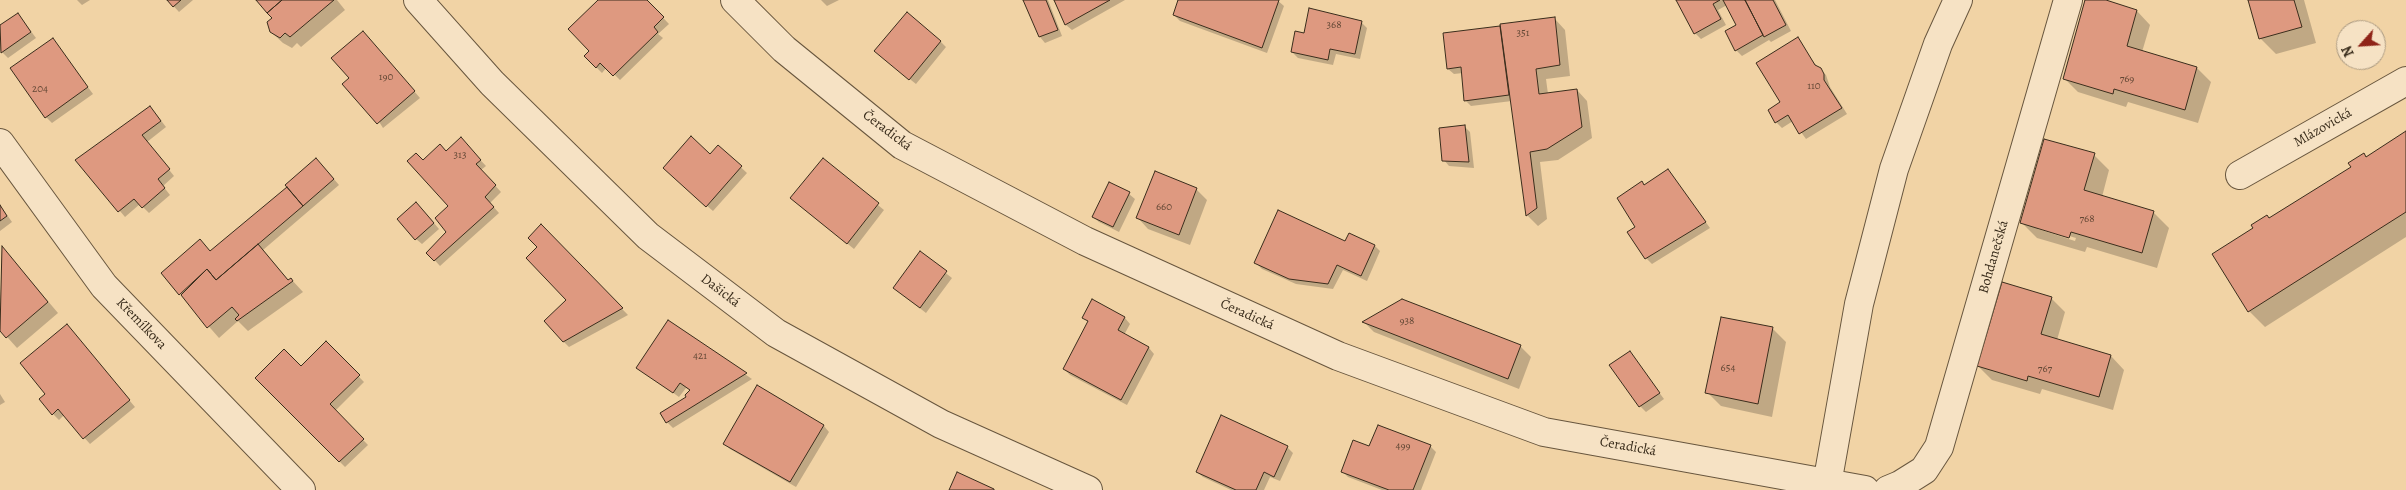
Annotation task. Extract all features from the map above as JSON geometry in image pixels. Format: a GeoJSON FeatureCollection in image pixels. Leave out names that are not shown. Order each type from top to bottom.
{"type":"FeatureCollection","features":[{"type":"Feature","properties":{"kind":"street","name":"Dašická"},"geometry":{"type":"LineString","coordinates":[[418,0],[492,83],[648,236],[776,333],[941,424],[1088,490]]}},
{"type":"Feature","properties":{"kind":"street","name":"Čeradická"},"geometry":{"type":"LineString","coordinates":[[735,0],[784,49],[902,145],[1085,241],[1338,356],[1544,432],[1826,487]]}},
{"type":"Feature","properties":{"kind":"street"},"geometry":{"type":"LineString","coordinates":[[1865,490],[1826,487],[1859,304],[1894,169],[1938,44],[1958,0]]}},
{"type":"Feature","properties":{"kind":"street","name":"Bohdanečská"},"geometry":{"type":"LineString","coordinates":[[1888,490],[1924,470],[1939,447],[2068,0]]}},
{"type":"Feature","properties":{"kind":"street","name":"Mlázovická"},"geometry":{"type":"LineString","coordinates":[[2240,175],[2406,81]]}},
{"type":"Feature","properties":{"kind":"street","name":"Křemílkova"},"geometry":{"type":"LineString","coordinates":[[0,142],[104,286],[300,490]]}},
{"type":"Feature","properties":{"kind":"building"},"geometry":{"type":"Polygon","coordinates":[[[167,0],[181,0],[173,7],[167,0]]]}},
{"type":"Feature","properties":{"kind":"building"},"geometry":{"type":"Polygon","coordinates":[[[256,0],[282,0],[267,13],[256,0]]]}},
{"type":"Feature","properties":{"kind":"building"},"geometry":{"type":"Polygon","coordinates":[[[282,0],[334,0],[290,37],[285,33],[280,38],[270,32],[267,22],[272,18],[267,13],[282,0]]]}},
{"type":"Feature","properties":{"kind":"building"},"geometry":{"type":"Polygon","coordinates":[[[598,0],[647,0],[664,17],[654,27],[658,32],[613,76],[600,63],[596,68],[584,56],[589,51],[568,29],[598,0]]]}},
{"type":"Feature","properties":{"kind":"building"},"geometry":{"type":"Polygon","coordinates":[[[1023,0],[1046,0],[1058,30],[1039,37],[1023,0]]]}},
{"type":"Feature","properties":{"kind":"building"},"geometry":{"type":"Polygon","coordinates":[[[1054,0],[1110,0],[1065,25],[1054,0]]]}},
{"type":"Feature","properties":{"kind":"building"},"geometry":{"type":"Polygon","coordinates":[[[1178,0],[1279,0],[1262,48],[1173,15],[1178,0]]]}},
{"type":"Feature","properties":{"kind":"building"},"geometry":{"type":"Polygon","coordinates":[[[1676,0],[1720,0],[1713,4],[1721,19],[1694,34],[1676,0]]]}},
{"type":"Feature","properties":{"kind":"building"},"geometry":{"type":"Polygon","coordinates":[[[1723,0],[1745,0],[1763,35],[1735,51],[1725,31],[1736,25],[1723,0]]]}},
{"type":"Feature","properties":{"kind":"building"},"geometry":{"type":"Polygon","coordinates":[[[1745,0],[1773,0],[1786,25],[1764,37],[1745,0]]]}},
{"type":"Feature","properties":{"kind":"building"},"geometry":{"type":"Polygon","coordinates":[[[2085,0],[2106,0],[2137,10],[2127,46],[2197,67],[2185,110],[2114,89],[2113,94],[2063,79],[2085,0]]]}},
{"type":"Feature","properties":{"kind":"building"},"geometry":{"type":"Polygon","coordinates":[[[2248,0],[2294,0],[2302,27],[2259,39],[2248,0]]]}},
{"type":"Feature","properties":{"kind":"building"},"geometry":{"type":"Polygon","coordinates":[[[1309,8],[1362,21],[1355,54],[1330,49],[1328,60],[1291,52],[1295,31],[1304,33],[1309,8]]]}},
{"type":"Feature","properties":{"kind":"building"},"geometry":{"type":"Polygon","coordinates":[[[907,12],[941,41],[909,80],[874,51],[907,12]]]}},
{"type":"Feature","properties":{"kind":"building"},"geometry":{"type":"Polygon","coordinates":[[[18,13],[31,32],[1,53],[0,25],[18,13]]]}},
{"type":"Feature","properties":{"kind":"building"},"geometry":{"type":"Polygon","coordinates":[[[1555,17],[1560,65],[1536,69],[1539,94],[1577,89],[1582,127],[1547,149],[1530,152],[1537,208],[1526,216],[1500,24],[1555,17]]]}},
{"type":"Feature","properties":{"kind":"building"},"geometry":{"type":"Polygon","coordinates":[[[1500,26],[1509,95],[1464,101],[1461,67],[1447,69],[1443,33],[1500,26]]]}},
{"type":"Feature","properties":{"kind":"building"},"geometry":{"type":"Polygon","coordinates":[[[363,31],[415,91],[377,124],[342,84],[349,78],[331,58],[363,31]]]}},
{"type":"Feature","properties":{"kind":"building"},"geometry":{"type":"Polygon","coordinates":[[[1798,37],[1815,65],[1821,68],[1824,80],[1842,108],[1799,134],[1788,115],[1775,123],[1768,110],[1780,102],[1756,63],[1798,37]]]}},
{"type":"Feature","properties":{"kind":"building"},"geometry":{"type":"Polygon","coordinates":[[[53,38],[88,87],[45,118],[10,68],[53,38]]]}},
{"type":"Feature","properties":{"kind":"building"},"geometry":{"type":"Polygon","coordinates":[[[150,106],[161,121],[142,135],[170,169],[158,179],[165,188],[142,208],[134,199],[118,212],[75,160],[150,106]]]}},
{"type":"Feature","properties":{"kind":"building"},"geometry":{"type":"Polygon","coordinates":[[[1465,125],[1469,162],[1442,161],[1439,128],[1465,125]]]}},
{"type":"Feature","properties":{"kind":"building"},"geometry":{"type":"Polygon","coordinates":[[[2406,131],[2406,212],[2248,312],[2212,254],[2253,228],[2251,225],[2267,215],[2269,218],[2351,167],[2348,163],[2364,153],[2366,157],[2406,131]]]}},
{"type":"Feature","properties":{"kind":"building"},"geometry":{"type":"Polygon","coordinates":[[[691,136],[710,154],[718,145],[742,166],[706,207],[663,168],[691,136]]]}},
{"type":"Feature","properties":{"kind":"building"},"geometry":{"type":"Polygon","coordinates":[[[461,137],[481,160],[476,164],[496,185],[485,197],[494,207],[434,261],[426,253],[446,232],[435,218],[448,206],[407,161],[416,153],[423,160],[440,144],[446,151],[461,137]]]}},
{"type":"Feature","properties":{"kind":"building"},"geometry":{"type":"Polygon","coordinates":[[[2044,139],[2095,153],[2084,190],[2154,211],[2142,253],[2071,232],[2069,238],[2020,223],[2044,139]]]}},
{"type":"Feature","properties":{"kind":"building"},"geometry":{"type":"Polygon","coordinates":[[[316,158],[334,179],[303,206],[285,185],[316,158]]]}},
{"type":"Feature","properties":{"kind":"building"},"geometry":{"type":"Polygon","coordinates":[[[823,158],[879,203],[847,244],[790,198],[823,158]]]}},
{"type":"Feature","properties":{"kind":"building"},"geometry":{"type":"Polygon","coordinates":[[[1668,169],[1706,222],[1645,259],[1627,232],[1635,227],[1617,198],[1642,181],[1644,185],[1668,169]]]}},
{"type":"Feature","properties":{"kind":"building"},"geometry":{"type":"Polygon","coordinates":[[[1155,171],[1197,188],[1179,235],[1136,218],[1155,171]]]}},
{"type":"Feature","properties":{"kind":"building"},"geometry":{"type":"Polygon","coordinates":[[[1109,182],[1130,192],[1113,227],[1092,217],[1109,182]]]}},
{"type":"Feature","properties":{"kind":"building"},"geometry":{"type":"Polygon","coordinates":[[[287,187],[303,206],[216,280],[207,269],[179,295],[161,273],[200,239],[210,251],[287,187]]]}},
{"type":"Feature","properties":{"kind":"building"},"geometry":{"type":"Polygon","coordinates":[[[416,202],[434,223],[415,240],[397,219],[416,202]]]}},
{"type":"Feature","properties":{"kind":"building"},"geometry":{"type":"Polygon","coordinates":[[[0,205],[7,216],[0,221],[0,205]]]}},
{"type":"Feature","properties":{"kind":"building"},"geometry":{"type":"Polygon","coordinates":[[[1278,210],[1345,241],[1349,233],[1375,245],[1361,276],[1337,265],[1328,284],[1289,279],[1254,263],[1278,210]]]}},
{"type":"Feature","properties":{"kind":"building"},"geometry":{"type":"Polygon","coordinates":[[[541,224],[623,308],[563,342],[544,321],[566,300],[526,258],[537,247],[528,238],[541,224]]]}},
{"type":"Feature","properties":{"kind":"building"},"geometry":{"type":"Polygon","coordinates":[[[258,244],[288,280],[291,278],[293,281],[237,321],[235,319],[239,315],[232,307],[207,328],[181,295],[207,269],[216,280],[258,244]]]}},
{"type":"Feature","properties":{"kind":"building"},"geometry":{"type":"Polygon","coordinates":[[[2,246],[48,302],[6,338],[0,331],[2,246]]]}},
{"type":"Feature","properties":{"kind":"building"},"geometry":{"type":"Polygon","coordinates":[[[920,251],[947,271],[920,308],[893,288],[920,251]]]}},
{"type":"Feature","properties":{"kind":"building"},"geometry":{"type":"Polygon","coordinates":[[[2002,282],[2052,297],[2041,334],[2111,355],[2099,397],[2028,376],[2027,381],[1977,366],[2002,282]]]}},
{"type":"Feature","properties":{"kind":"building"},"geometry":{"type":"Polygon","coordinates":[[[1092,299],[1125,317],[1118,330],[1149,347],[1121,400],[1063,369],[1088,321],[1082,318],[1092,299]]]}},
{"type":"Feature","properties":{"kind":"building"},"geometry":{"type":"Polygon","coordinates":[[[1402,299],[1521,345],[1508,379],[1362,322],[1402,299]]]}},
{"type":"Feature","properties":{"kind":"building"},"geometry":{"type":"Polygon","coordinates":[[[1721,317],[1773,327],[1758,404],[1705,393],[1721,317]]]}},
{"type":"Feature","properties":{"kind":"building"},"geometry":{"type":"Polygon","coordinates":[[[668,320],[747,373],[666,423],[660,413],[686,397],[685,395],[690,390],[680,383],[673,393],[636,368],[668,320]]]}},
{"type":"Feature","properties":{"kind":"building"},"geometry":{"type":"Polygon","coordinates":[[[67,324],[130,400],[83,439],[58,409],[52,415],[39,399],[45,394],[20,363],[67,324]]]}},
{"type":"Feature","properties":{"kind":"building"},"geometry":{"type":"Polygon","coordinates":[[[326,341],[360,375],[330,404],[364,439],[339,462],[255,378],[284,349],[301,366],[326,341]]]}},
{"type":"Feature","properties":{"kind":"building"},"geometry":{"type":"Polygon","coordinates":[[[1630,351],[1660,393],[1639,407],[1609,365],[1630,351]]]}},
{"type":"Feature","properties":{"kind":"building"},"geometry":{"type":"Polygon","coordinates":[[[757,385],[824,425],[790,482],[723,444],[757,385]]]}},
{"type":"Feature","properties":{"kind":"building"},"geometry":{"type":"Polygon","coordinates":[[[1221,415],[1288,446],[1274,477],[1264,472],[1256,490],[1236,490],[1196,472],[1221,415]]]}},
{"type":"Feature","properties":{"kind":"building"},"geometry":{"type":"Polygon","coordinates":[[[1378,425],[1431,445],[1413,490],[1389,490],[1341,472],[1353,440],[1369,446],[1378,425]]]}},
{"type":"Feature","properties":{"kind":"building"},"geometry":{"type":"Polygon","coordinates":[[[957,472],[994,489],[994,490],[949,490],[957,472]]]}}]}
